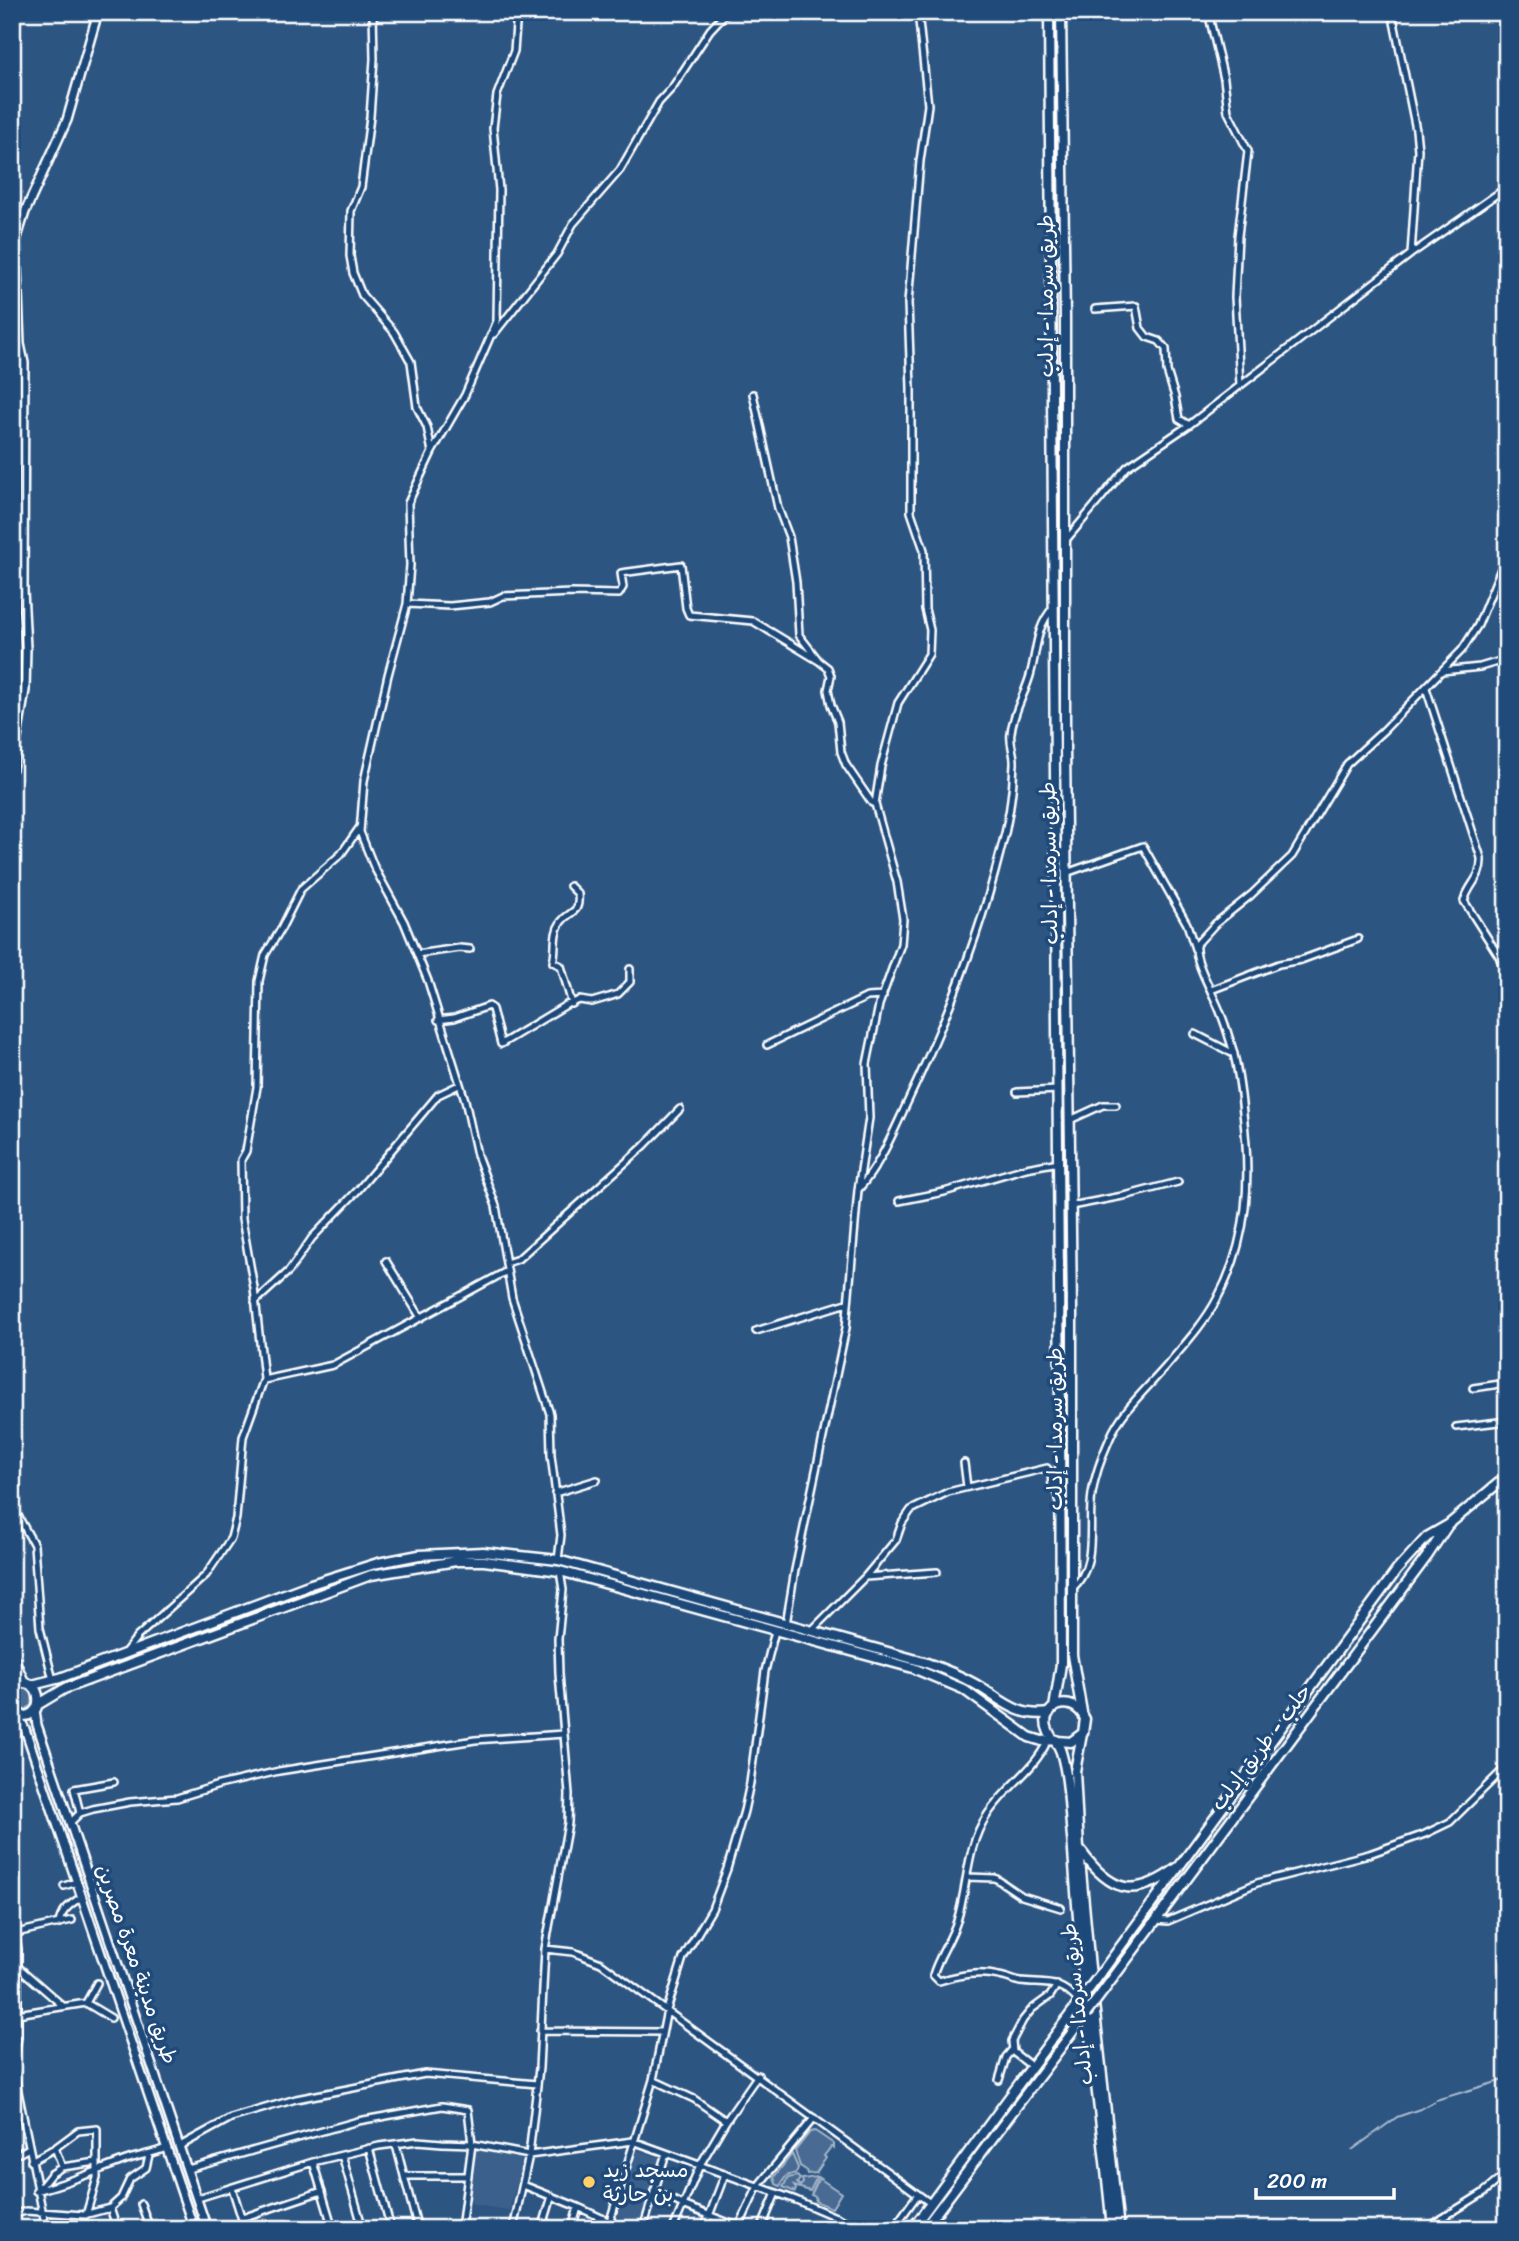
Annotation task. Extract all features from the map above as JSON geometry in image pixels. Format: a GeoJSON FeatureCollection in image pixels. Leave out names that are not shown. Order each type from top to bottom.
{"type":"FeatureCollection","features":[{"type":"Feature","properties":{"kind":"main road"},"geometry":{"type":"LineString","coordinates":[[12,769],[24,704],[26,648],[23,590],[24,363],[20,344],[16,241],[25,212],[67,120],[97,12]]}},
{"type":"Feature","properties":{"kind":"main road","name":"طريق سرمدا - إدلب"},"geometry":{"type":"LineString","coordinates":[[1049,12],[1061,1664],[1052,1710]]}},
{"type":"Feature","properties":{"kind":"main road","name":"طريق سرمدا - إدلب"},"geometry":{"type":"LineString","coordinates":[[1061,12],[1072,1589],[1073,1662],[1082,1712]]}},
{"type":"Feature","properties":{"kind":"main road"},"geometry":{"type":"LineString","coordinates":[[1053,474],[1063,474]]}},
{"type":"Feature","properties":{"kind":"main road"},"geometry":{"type":"LineString","coordinates":[[1053,749],[1065,748]]}},
{"type":"Feature","properties":{"kind":"main road","name":"حلب - طريق إدلب"},"geometry":{"type":"LineString","coordinates":[[1081,1999],[1397,1570],[1427,1537],[1448,1525],[1507,1476]]}},
{"type":"Feature","properties":{"kind":"main road","name":"حلب - طريق إدلب"},"geometry":{"type":"LineString","coordinates":[[1009,2117],[1448,1525]]}},
{"type":"Feature","properties":{"kind":"main road"},"geometry":{"type":"LineString","coordinates":[[12,1686],[53,1680],[311,1584],[378,1563],[419,1555],[469,1552],[558,1560],[811,1631],[848,1646],[956,1685],[984,1702],[1030,1737],[1072,1742],[1083,1733],[1085,1723],[1082,1712],[1069,1704],[1032,1714],[1016,1711],[945,1670],[848,1646],[775,1631],[560,1571],[484,1561],[456,1561],[370,1575],[64,1689],[28,1715],[14,1714]]}},
{"type":"Feature","properties":{"kind":"main road"},"geometry":{"type":"LineString","coordinates":[[12,1654],[28,1684],[38,1693],[37,1707]]}},
{"type":"Feature","properties":{"kind":"main road","name":"طريق مدينة معرة مصرين"},"geometry":{"type":"LineString","coordinates":[[37,1707],[37,1725],[208,2229]]}},
{"type":"Feature","properties":{"kind":"main road"},"geometry":{"type":"LineString","coordinates":[[1052,1710],[1047,1728],[1067,1776],[1075,1880],[1112,2229]]}},
{"type":"Feature","properties":{"kind":"main road","name":"طريق مدينة معرة مصرين"},"geometry":{"type":"LineString","coordinates":[[14,1714],[26,1729],[194,2229]]}},
{"type":"Feature","properties":{"kind":"main road","name":"طريق سرمدا - إدلب"},"geometry":{"type":"LineString","coordinates":[[1083,1733],[1074,1777],[1079,1849],[1088,1958],[1119,2229]]}},
{"type":"Feature","properties":{"kind":"main road"},"geometry":{"type":"LineString","coordinates":[[1079,1849],[1105,1879],[1124,1888],[1150,1885],[1177,1868],[1188,1875]]}},
{"type":"Feature","properties":{"kind":"main road"},"geometry":{"type":"LineString","coordinates":[[912,2229],[1081,1999]]}},
{"type":"Feature","properties":{"kind":"main road"},"geometry":{"type":"LineString","coordinates":[[923,2229],[1009,2117],[999,2109]]}},
{"type":"Feature","properties":{"kind":"main road"},"geometry":{"type":"LineString","coordinates":[[167,2149],[180,2146]]}},
{"type":"Feature","properties":{"kind":"street"},"geometry":{"type":"LineString","coordinates":[[373,12],[374,59],[370,117],[361,187],[351,211],[350,256],[353,274],[362,295],[394,332],[411,362],[417,407],[427,428],[432,452]]}},
{"type":"Feature","properties":{"kind":"street"},"geometry":{"type":"LineString","coordinates":[[517,12],[514,51],[497,95],[493,128],[499,190],[497,321],[465,395],[432,452],[408,503],[410,565],[407,604],[366,770],[360,832],[374,867],[404,922],[428,981],[477,1155],[496,1206],[512,1298],[550,1414],[555,1493],[561,1535],[558,1560]]}},
{"type":"Feature","properties":{"kind":"street"},"geometry":{"type":"LineString","coordinates":[[492,337],[557,254],[573,224],[620,170],[659,102],[672,88],[710,30],[724,15],[733,12]]}},
{"type":"Feature","properties":{"kind":"street"},"geometry":{"type":"LineString","coordinates":[[786,1624],[846,1328],[858,1190],[869,1118],[867,1065],[883,996],[901,944],[902,919],[897,882],[875,804],[881,766],[898,703],[929,654],[930,630],[925,608],[924,550],[911,512],[908,303],[920,161],[928,105],[918,12]]}},
{"type":"Feature","properties":{"kind":"street"},"geometry":{"type":"LineString","coordinates":[[1208,12],[1224,79],[1228,112],[1248,151],[1238,236],[1235,297],[1240,385]]}},
{"type":"Feature","properties":{"kind":"street"},"geometry":{"type":"LineString","coordinates":[[1392,12],[1418,150],[1412,254]]}},
{"type":"Feature","properties":{"kind":"street"},"geometry":{"type":"LineString","coordinates":[[1064,542],[1127,467],[1189,425],[1412,254],[1507,187]]}},
{"type":"Feature","properties":{"kind":"street"},"geometry":{"type":"LineString","coordinates":[[1095,309],[1136,306],[1140,328],[1147,337],[1159,341],[1166,349],[1167,371],[1179,419],[1189,425]]}},
{"type":"Feature","properties":{"kind":"street"},"geometry":{"type":"LineString","coordinates":[[753,394],[782,523],[789,537],[796,582],[799,635],[819,661]]}},
{"type":"Feature","properties":{"kind":"street"},"geometry":{"type":"LineString","coordinates":[[1196,952],[1197,943],[1214,924],[1251,895],[1292,856],[1346,764],[1462,650],[1474,633],[1507,554]]}},
{"type":"Feature","properties":{"kind":"street"},"geometry":{"type":"LineString","coordinates":[[407,604],[450,606],[490,603],[503,596],[619,594],[623,587],[621,573],[681,565],[689,615],[753,621],[828,668],[831,676],[828,690],[838,722],[841,752],[846,765],[875,804]]}},
{"type":"Feature","properties":{"kind":"street"},"geometry":{"type":"LineString","coordinates":[[858,1190],[876,1168],[915,1086],[951,1002],[971,946],[1000,853],[1014,780],[1010,734],[1031,675],[1040,627],[1053,608]]}},
{"type":"Feature","properties":{"kind":"street"},"geometry":{"type":"LineString","coordinates":[[1442,671],[1480,667],[1507,659]]}},
{"type":"Feature","properties":{"kind":"street"},"geometry":{"type":"LineString","coordinates":[[1426,688],[1481,858],[1482,870],[1467,890],[1464,901],[1499,956],[1507,978]]}},
{"type":"Feature","properties":{"kind":"street"},"geometry":{"type":"LineString","coordinates":[[122,1656],[137,1637],[206,1575],[231,1538],[236,1518],[243,1437],[264,1380],[251,1262],[242,1219],[241,1160],[246,1151],[257,1087],[259,981],[265,955],[301,889],[341,854],[360,827]]}},
{"type":"Feature","properties":{"kind":"street"},"geometry":{"type":"LineString","coordinates":[[1066,873],[1143,846],[1186,924],[1234,1054],[1243,1114],[1247,1171],[1246,1213],[1237,1253],[1217,1300],[1188,1341],[1127,1410],[1112,1432],[1098,1467],[1092,1494],[1090,1556],[1083,1577],[1072,1589]]}},
{"type":"Feature","properties":{"kind":"street"},"geometry":{"type":"LineString","coordinates":[[570,886],[578,894],[579,903],[577,910],[562,921],[553,946],[554,962],[561,966],[572,1004]]}},
{"type":"Feature","properties":{"kind":"street"},"geometry":{"type":"LineString","coordinates":[[1211,990],[1279,964],[1301,960],[1358,939]]}},
{"type":"Feature","properties":{"kind":"street"},"geometry":{"type":"LineString","coordinates":[[417,954],[470,949]]}},
{"type":"Feature","properties":{"kind":"street"},"geometry":{"type":"LineString","coordinates":[[438,1020],[489,1006],[501,1044],[566,1005],[580,1000],[592,1002],[618,994],[630,982],[630,969]]}},
{"type":"Feature","properties":{"kind":"street"},"geometry":{"type":"LineString","coordinates":[[767,1045],[867,997],[883,996]]}},
{"type":"Feature","properties":{"kind":"street"},"geometry":{"type":"LineString","coordinates":[[1195,1034],[1234,1054]]}},
{"type":"Feature","properties":{"kind":"street"},"geometry":{"type":"LineString","coordinates":[[255,1302],[289,1270],[312,1238],[358,1190],[438,1095],[459,1085]]}},
{"type":"Feature","properties":{"kind":"street"},"geometry":{"type":"LineString","coordinates":[[1017,1092],[1058,1090]]}},
{"type":"Feature","properties":{"kind":"street"},"geometry":{"type":"LineString","coordinates":[[1070,1120],[1105,1105],[1116,1105]]}},
{"type":"Feature","properties":{"kind":"street"},"geometry":{"type":"LineString","coordinates":[[506,1263],[518,1259],[644,1146],[680,1109]]}},
{"type":"Feature","properties":{"kind":"street"},"geometry":{"type":"LineString","coordinates":[[899,1200],[944,1192],[1027,1168],[1059,1162]]}},
{"type":"Feature","properties":{"kind":"street"},"geometry":{"type":"LineString","coordinates":[[1071,1206],[1178,1182]]}},
{"type":"Feature","properties":{"kind":"street"},"geometry":{"type":"LineString","coordinates":[[386,1261],[421,1318]]}},
{"type":"Feature","properties":{"kind":"street"},"geometry":{"type":"LineString","coordinates":[[264,1380],[333,1365],[506,1271]]}},
{"type":"Feature","properties":{"kind":"street"},"geometry":{"type":"LineString","coordinates":[[756,1331],[847,1303]]}},
{"type":"Feature","properties":{"kind":"street"},"geometry":{"type":"LineString","coordinates":[[1473,1388],[1507,1383]]}},
{"type":"Feature","properties":{"kind":"street"},"geometry":{"type":"LineString","coordinates":[[1456,1427],[1507,1421]]}},
{"type":"Feature","properties":{"kind":"street"},"geometry":{"type":"LineString","coordinates":[[964,1463],[968,1487]]}},
{"type":"Feature","properties":{"kind":"street"},"geometry":{"type":"LineString","coordinates":[[811,1631],[865,1577],[896,1540],[902,1523],[912,1510],[937,1497],[968,1487],[1047,1468],[1051,1473],[1053,1488],[1060,1498]]}},
{"type":"Feature","properties":{"kind":"street"},"geometry":{"type":"LineString","coordinates":[[555,1493],[597,1480]]}},
{"type":"Feature","properties":{"kind":"street"},"geometry":{"type":"LineString","coordinates":[[12,1505],[34,1545],[40,1628],[53,1680]]}},
{"type":"Feature","properties":{"kind":"street"},"geometry":{"type":"LineString","coordinates":[[513,2229],[529,2155],[537,2084],[545,1949],[568,1823],[569,1794],[558,1639],[563,1590],[560,1571]]}},
{"type":"Feature","properties":{"kind":"street"},"geometry":{"type":"LineString","coordinates":[[865,1577],[937,1572]]}},
{"type":"Feature","properties":{"kind":"street"},"geometry":{"type":"LineString","coordinates":[[610,2221],[653,2080],[667,2010],[683,1958],[712,1909],[741,1823],[750,1783],[765,1671],[775,1631]]}},
{"type":"Feature","properties":{"kind":"street"},"geometry":{"type":"LineString","coordinates":[[70,1823],[80,1813],[130,1802],[177,1798],[279,1770],[475,1740],[564,1734]]}},
{"type":"Feature","properties":{"kind":"street"},"geometry":{"type":"LineString","coordinates":[[1053,1741],[983,1821],[974,1844],[957,1922],[933,1972],[935,1979],[939,1981],[957,1975],[980,1973],[1020,1982],[1057,1985],[1081,1999]]}},
{"type":"Feature","properties":{"kind":"street"},"geometry":{"type":"LineString","coordinates":[[1156,1920],[1168,1921],[1257,1883],[1369,1854],[1425,1834],[1450,1822],[1507,1766]]}},
{"type":"Feature","properties":{"kind":"street"},"geometry":{"type":"LineString","coordinates":[[80,1813],[75,1789],[114,1782]]}},
{"type":"Feature","properties":{"kind":"street"},"geometry":{"type":"LineString","coordinates":[[968,1878],[995,1878],[1022,1896],[1062,1908]]}},
{"type":"Feature","properties":{"kind":"street"},"geometry":{"type":"LineString","coordinates":[[64,1885],[77,1882]]}},
{"type":"Feature","properties":{"kind":"street"},"geometry":{"type":"LineString","coordinates":[[59,1924],[69,1905],[82,1897]]}},
{"type":"Feature","properties":{"kind":"street"},"geometry":{"type":"LineString","coordinates":[[12,1912],[16,1933],[18,2037],[13,2067],[36,2191],[46,2229]]}},
{"type":"Feature","properties":{"kind":"street"},"geometry":{"type":"LineString","coordinates":[[16,1933],[72,1920]]}},
{"type":"Feature","properties":{"kind":"street"},"geometry":{"type":"LineString","coordinates":[[545,1949],[573,1951],[594,1959],[758,2075],[930,2203]]}},
{"type":"Feature","properties":{"kind":"street"},"geometry":{"type":"LineString","coordinates":[[17,1966],[63,2006]]}},
{"type":"Feature","properties":{"kind":"street"},"geometry":{"type":"LineString","coordinates":[[86,2003],[97,1983]]}},
{"type":"Feature","properties":{"kind":"street"},"geometry":{"type":"LineString","coordinates":[[999,2080],[1007,2055],[1012,2050],[1012,2041],[1026,2016],[1050,1996],[1057,1985]]}},
{"type":"Feature","properties":{"kind":"street"},"geometry":{"type":"LineString","coordinates":[[17,2014],[86,2003],[111,2018]]}},
{"type":"Feature","properties":{"kind":"street"},"geometry":{"type":"LineString","coordinates":[[540,2031],[662,2032]]}},
{"type":"Feature","properties":{"kind":"street"},"geometry":{"type":"LineString","coordinates":[[1012,2050],[1031,2066]]}},
{"type":"Feature","properties":{"kind":"street"},"geometry":{"type":"LineString","coordinates":[[180,2146],[231,2118],[296,2099],[425,2074],[537,2084]]}},
{"type":"Feature","properties":{"kind":"street"},"geometry":{"type":"LineString","coordinates":[[674,2229],[699,2165],[758,2075]]}},
{"type":"Feature","properties":{"kind":"street"},"geometry":{"type":"LineString","coordinates":[[653,2080],[694,2099],[726,2121]]}},
{"type":"Feature","properties":{"kind":"street"},"geometry":{"type":"LineString","coordinates":[[188,2169],[358,2121],[442,2106],[468,2110],[472,2144],[461,2229]]}},
{"type":"Feature","properties":{"kind":"street"},"geometry":{"type":"LineString","coordinates":[[654,2191],[738,2228],[758,2186],[814,2118]]}},
{"type":"Feature","properties":{"kind":"street"},"geometry":{"type":"LineString","coordinates":[[31,2161],[78,2131],[97,2129],[97,2181],[86,2215]]}},
{"type":"Feature","properties":{"kind":"street"},"geometry":{"type":"LineString","coordinates":[[198,2198],[313,2162],[369,2148],[418,2141],[472,2144],[529,2155],[633,2141],[758,2186],[864,2229]]}},
{"type":"Feature","properties":{"kind":"street"},"geometry":{"type":"LineString","coordinates":[[396,2145],[418,2229]]}},
{"type":"Feature","properties":{"kind":"street"},"geometry":{"type":"LineString","coordinates":[[12,2152],[20,2153],[29,2148]]}},
{"type":"Feature","properties":{"kind":"street"},"geometry":{"type":"LineString","coordinates":[[55,2148],[62,2167]]}},
{"type":"Feature","properties":{"kind":"street"},"geometry":{"type":"LineString","coordinates":[[369,2148],[391,2229]]}},
{"type":"Feature","properties":{"kind":"street"},"geometry":{"type":"LineString","coordinates":[[36,2191],[56,2187],[132,2158],[167,2149]]}},
{"type":"Feature","properties":{"kind":"street"},"geometry":{"type":"LineString","coordinates":[[643,2229],[666,2153]]}},
{"type":"Feature","properties":{"kind":"street"},"geometry":{"type":"LineString","coordinates":[[12,2215],[22,2211],[86,2215],[110,2208],[121,2198],[130,2179],[146,2168],[149,2155]]}},
{"type":"Feature","properties":{"kind":"street"},"geometry":{"type":"LineString","coordinates":[[342,2155],[363,2229]]}},
{"type":"Feature","properties":{"kind":"street"},"geometry":{"type":"LineString","coordinates":[[36,2191],[62,2167],[97,2162]]}},
{"type":"Feature","properties":{"kind":"street"},"geometry":{"type":"LineString","coordinates":[[313,2162],[332,2226],[314,2229]]}},
{"type":"Feature","properties":{"kind":"street"},"geometry":{"type":"LineString","coordinates":[[49,2164],[50,2177],[56,2187]]}},
{"type":"Feature","properties":{"kind":"street"},"geometry":{"type":"LineString","coordinates":[[1425,2229],[1483,2193],[1507,2173]]}},
{"type":"Feature","properties":{"kind":"street"},"geometry":{"type":"LineString","coordinates":[[704,2229],[725,2174]]}},
{"type":"Feature","properties":{"kind":"street"},"geometry":{"type":"LineString","coordinates":[[404,2176],[468,2176]]}},
{"type":"Feature","properties":{"kind":"street"},"geometry":{"type":"LineString","coordinates":[[523,2185],[625,2229]]}},
{"type":"Feature","properties":{"kind":"street"},"geometry":{"type":"LineString","coordinates":[[232,2188],[245,2229]]}},
{"type":"Feature","properties":{"kind":"street"},"geometry":{"type":"LineString","coordinates":[[242,2218],[322,2192]]}},
{"type":"Feature","properties":{"kind":"street"},"geometry":{"type":"LineString","coordinates":[[761,2229],[776,2193]]}},
{"type":"Feature","properties":{"kind":"street"},"geometry":{"type":"LineString","coordinates":[[892,2229],[918,2194]]}},
{"type":"Feature","properties":{"kind":"street"},"geometry":{"type":"LineString","coordinates":[[542,2229],[552,2196]]}},
{"type":"Feature","properties":{"kind":"street"},"geometry":{"type":"LineString","coordinates":[[141,2204],[150,2229]]}},
{"type":"Feature","properties":{"kind":"street"},"geometry":{"type":"LineString","coordinates":[[572,2229],[578,2207]]}},
{"type":"Feature","properties":{"kind":"street"},"geometry":{"type":"LineString","coordinates":[[110,2208],[117,2229]]}},
{"type":"Feature","properties":{"kind":"street"},"geometry":{"type":"LineString","coordinates":[[829,2229],[837,2217]]}},
{"type":"Feature","properties":{"kind":"street"},"geometry":{"type":"LineString","coordinates":[[599,2229],[602,2218]]}},
{"type":"Feature","properties":{"kind":"shaded area"},"geometry":{"type":"Polygon","coordinates":[[[22,1688],[30,1691],[33,1699],[30,1707],[22,1710],[14,1707],[11,1699],[14,1691],[22,1688]]]}},
{"type":"Feature","properties":{"kind":"shaded area"},"geometry":{"type":"Polygon","coordinates":[[[13,2078],[25,2145],[16,2150],[12,2150],[13,2078]]]}},
{"type":"Feature","properties":{"kind":"shaded area"},"geometry":{"type":"Polygon","coordinates":[[[815,2131],[834,2144],[834,2148],[831,2147],[824,2156],[826,2158],[816,2173],[807,2174],[800,2166],[795,2151],[810,2132],[815,2131]]]}},
{"type":"Feature","properties":{"kind":"shaded area"},"geometry":{"type":"Polygon","coordinates":[[[476,2149],[520,2158],[522,2164],[509,2211],[473,2204],[470,2198],[476,2149]]]}},
{"type":"Feature","properties":{"kind":"shaded area"},"geometry":{"type":"Polygon","coordinates":[[[637,2150],[663,2159],[638,2226],[614,2214],[637,2150]]]}},
{"type":"Feature","properties":{"kind":"shaded area"},"geometry":{"type":"Polygon","coordinates":[[[792,2154],[798,2168],[796,2173],[786,2176],[780,2186],[776,2184],[774,2177],[792,2154]]]}},
{"type":"Feature","properties":{"kind":"shaded area"},"geometry":{"type":"Polygon","coordinates":[[[797,2176],[800,2186],[802,2179],[817,2177],[810,2191],[794,2186],[795,2192],[783,2187],[788,2178],[797,2176]]]}},
{"type":"Feature","properties":{"kind":"shaded area"},"geometry":{"type":"Polygon","coordinates":[[[819,2178],[841,2193],[832,2208],[815,2201],[816,2197],[811,2195],[819,2178]]]}},
{"type":"Feature","properties":{"kind":"waterway"},"geometry":{"type":"LineString","coordinates":[[1352,2150],[1397,2117],[1436,2100],[1507,2079]]}},
{"type":"Feature","properties":{"kind":"place","name":"مسجد زيد بن حارثة"},"geometry":{"type":"Point","coordinates":[589,2182]}}]}
